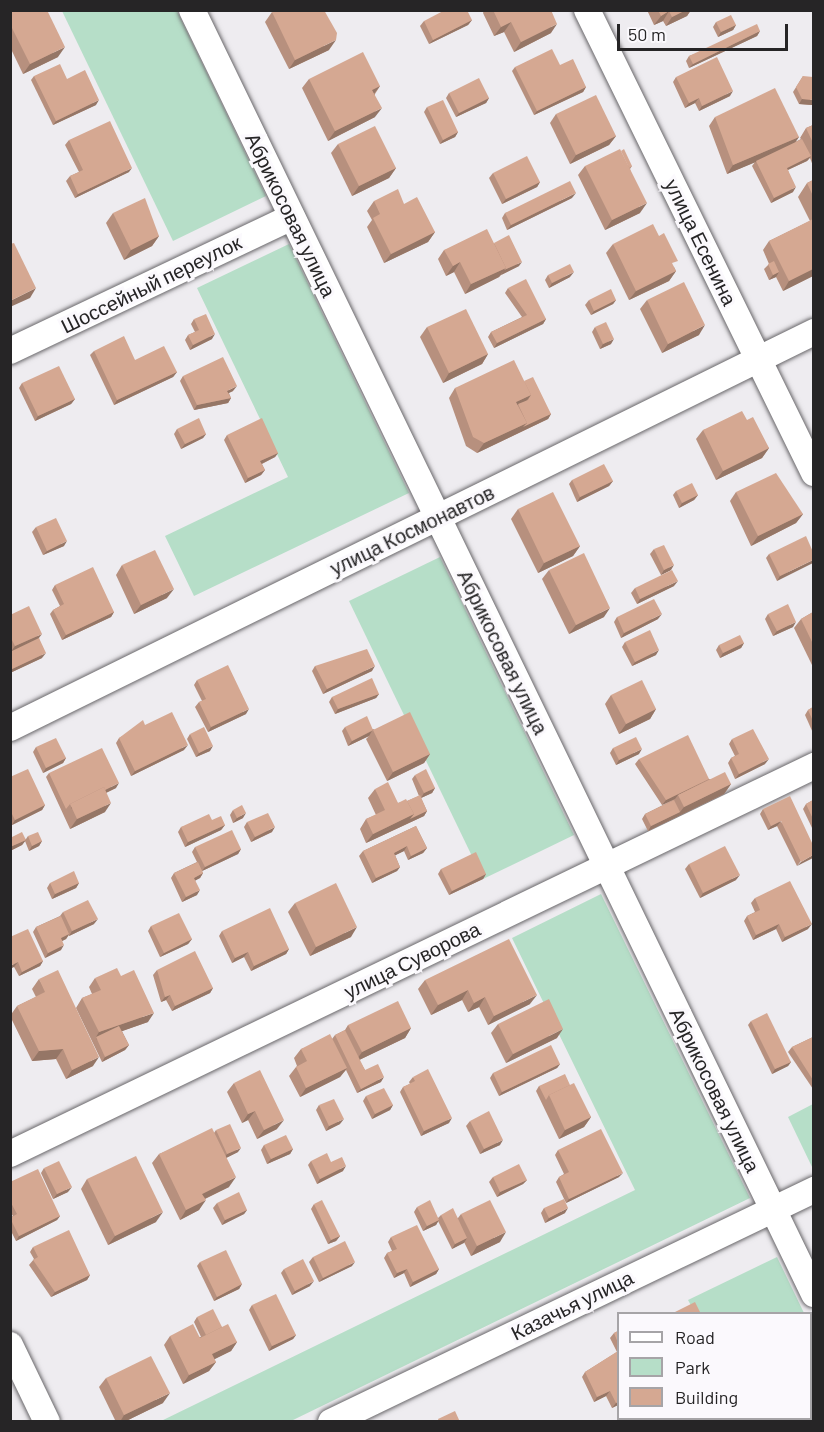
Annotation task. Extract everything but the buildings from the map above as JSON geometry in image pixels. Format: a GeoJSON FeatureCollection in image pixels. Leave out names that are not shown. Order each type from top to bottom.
{"type":"FeatureCollection","features":[{"type":"Feature","properties":{"kind":"street","name":"Абрикосовая улица"},"geometry":{"type":"LineString","coordinates":[[192,10],[813,1294]]}},
{"type":"Feature","properties":{"kind":"street","name":"улица Есенина"},"geometry":{"type":"LineString","coordinates":[[587,10],[813,473]]}},
{"type":"Feature","properties":{"kind":"street","name":"Шоссейный переулок"},"geometry":{"type":"LineString","coordinates":[[10,351],[292,217]]}},
{"type":"Feature","properties":{"kind":"street","name":"улица Космонавтов"},"geometry":{"type":"LineString","coordinates":[[10,728],[813,332]]}},
{"type":"Feature","properties":{"kind":"street","name":"улица Суворова"},"geometry":{"type":"LineString","coordinates":[[10,1154],[813,766]]}},
{"type":"Feature","properties":{"kind":"street","name":"Казачья улица"},"geometry":{"type":"LineString","coordinates":[[331,1422],[813,1190]]}},
{"type":"Feature","properties":{"kind":"street"},"geometry":{"type":"LineString","coordinates":[[10,1345],[47,1422]]}},
{"type":"Feature","properties":{"kind":"green space"},"geometry":{"type":"Polygon","coordinates":[[[62,11],[177,11],[266,196],[173,241],[62,11]]]}},
{"type":"Feature","properties":{"kind":"green space"},"geometry":{"type":"Polygon","coordinates":[[[289,244],[409,493],[194,596],[165,536],[288,477],[197,288],[289,244]]]}},
{"type":"Feature","properties":{"kind":"green space"},"geometry":{"type":"Polygon","coordinates":[[[440,557],[574,835],[483,879],[349,601],[440,557]]]}},
{"type":"Feature","properties":{"kind":"green space"},"geometry":{"type":"Polygon","coordinates":[[[601,894],[750,1198],[291,1421],[159,1422],[635,1190],[512,938],[601,894]]]}},
{"type":"Feature","properties":{"kind":"green space"},"geometry":{"type":"Polygon","coordinates":[[[813,1104],[813,1169],[788,1117],[813,1104]]]}},
{"type":"Feature","properties":{"kind":"green space"},"geometry":{"type":"Polygon","coordinates":[[[777,1257],[804,1312],[694,1312],[688,1300],[777,1257]]]}},
{"type":"Feature","properties":{"kind":"green space"},"geometry":{"type":"Polygon","coordinates":[[[813,1355],[813,1421],[751,1421],[812,1420],[813,1355]]]}}]}
